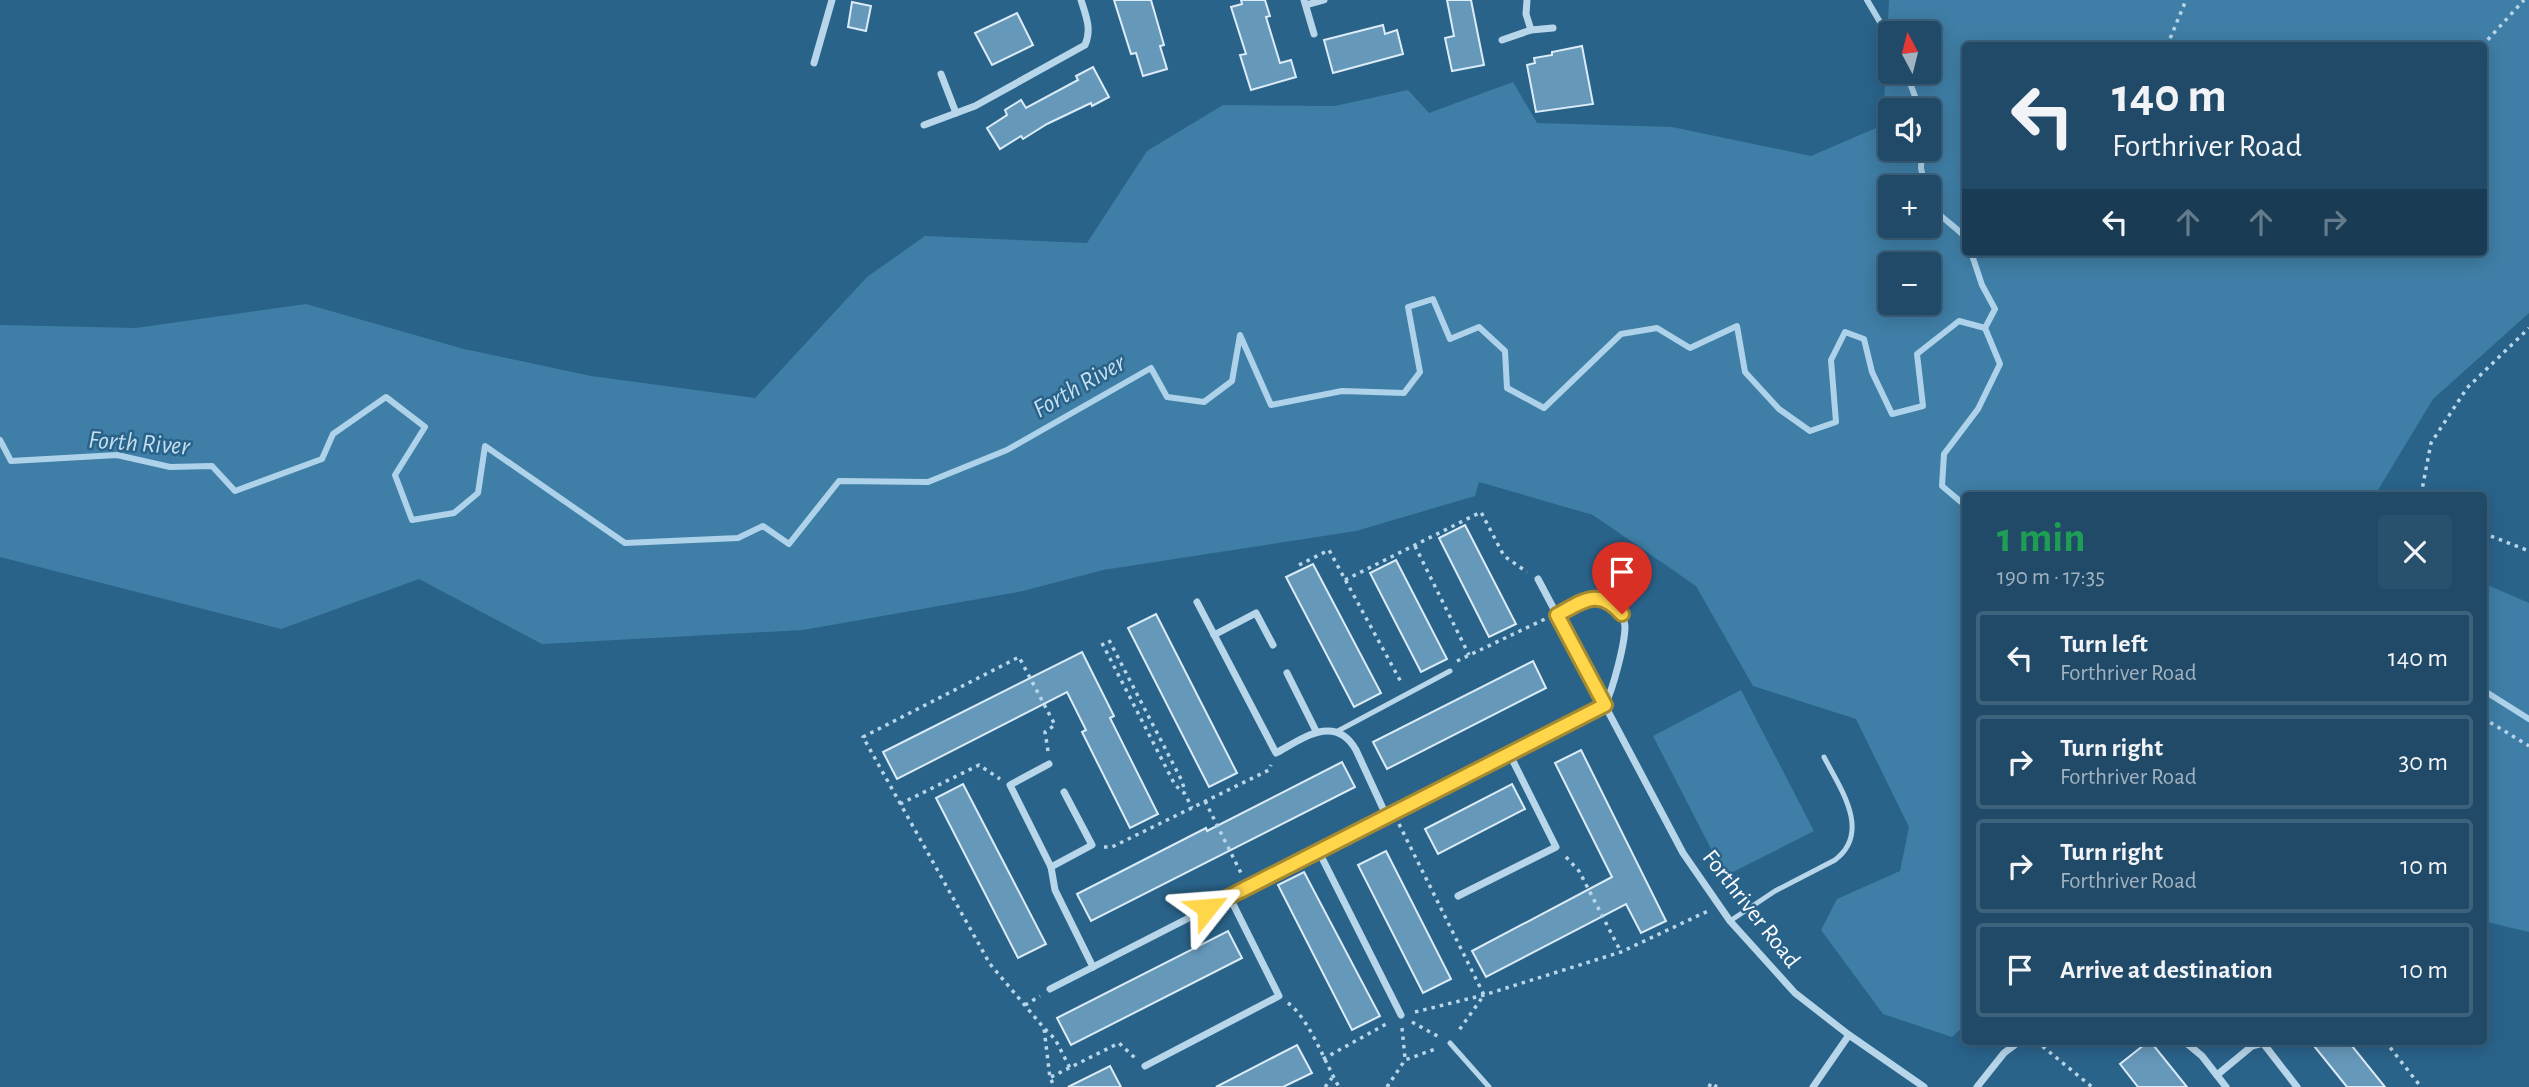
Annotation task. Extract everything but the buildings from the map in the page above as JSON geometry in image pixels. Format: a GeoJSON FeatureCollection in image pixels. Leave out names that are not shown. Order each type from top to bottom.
{"type":"FeatureCollection","features":[{"type":"Feature","properties":{"kind":"street"},"geometry":{"type":"LineString","coordinates":[[814,63],[832,0]]}},
{"type":"Feature","properties":{"kind":"street"},"geometry":{"type":"LineString","coordinates":[[924,125],[975,106],[1086,44],[1088,25],[1081,0]]}},
{"type":"Feature","properties":{"kind":"street"},"geometry":{"type":"LineString","coordinates":[[1314,34],[1305,3],[1324,0]]}},
{"type":"Feature","properties":{"kind":"street"},"geometry":{"type":"LineString","coordinates":[[1527,0],[1531,30]]}},
{"type":"Feature","properties":{"kind":"street"},"geometry":{"type":"LineString","coordinates":[[1502,40],[1531,30],[1553,28]]}},
{"type":"Feature","properties":{"kind":"street"},"geometry":{"type":"LineString","coordinates":[[941,74],[956,113]]}},
{"type":"Feature","properties":{"kind":"street","name":"Forthriver Road"},"geometry":{"type":"LineString","coordinates":[[1538,579],[1683,853],[1730,921],[1795,993],[1849,1035],[1924,1087]]}},
{"type":"Feature","properties":{"kind":"street"},"geometry":{"type":"LineString","coordinates":[[1050,989],[1605,705],[1613,689],[1625,626],[1622,614],[1614,604],[1602,598],[1590,598],[1557,615]]}},
{"type":"Feature","properties":{"kind":"street"},"geometry":{"type":"LineString","coordinates":[[1197,602],[1276,753],[1317,731],[1336,732],[1351,740],[1390,813]]}},
{"type":"Feature","properties":{"kind":"street"},"geometry":{"type":"LineString","coordinates":[[1214,635],[1256,613],[1273,645]]}},
{"type":"Feature","properties":{"kind":"street"},"geometry":{"type":"LineString","coordinates":[[1287,673],[1317,731]]}},
{"type":"Feature","properties":{"kind":"street"},"geometry":{"type":"LineString","coordinates":[[1458,896],[1556,847],[1509,753]]}},
{"type":"Feature","properties":{"kind":"street"},"geometry":{"type":"LineString","coordinates":[[1049,764],[1010,785],[1051,867],[1055,890],[1093,967]]}},
{"type":"Feature","properties":{"kind":"street"},"geometry":{"type":"LineString","coordinates":[[1051,867],[1092,845],[1064,792]]}},
{"type":"Feature","properties":{"kind":"street"},"geometry":{"type":"LineString","coordinates":[[1318,850],[1401,1015]]}},
{"type":"Feature","properties":{"kind":"street"},"geometry":{"type":"LineString","coordinates":[[1145,1066],[1279,996],[1229,896]]}},
{"type":"Feature","properties":{"kind":"street"},"geometry":{"type":"LineString","coordinates":[[1813,1087],[1849,1035]]}},
{"type":"Feature","properties":{"kind":"street"},"geometry":{"type":"LineString","coordinates":[[1977,1087],[2004,1053],[2015,1045]]}},
{"type":"Feature","properties":{"kind":"street"},"geometry":{"type":"LineString","coordinates":[[2189,1045],[2202,1056],[2226,1087]]}},
{"type":"Feature","properties":{"kind":"street"},"geometry":{"type":"LineString","coordinates":[[2217,1075],[2254,1045]]}},
{"type":"Feature","properties":{"kind":"street"},"geometry":{"type":"LineString","coordinates":[[2264,1045],[2297,1087]]}},
{"type":"Feature","properties":{"kind":"lane"},"geometry":{"type":"LineString","coordinates":[[1336,732],[1450,671]]}},
{"type":"Feature","properties":{"kind":"lane"},"geometry":{"type":"LineString","coordinates":[[1730,921],[1775,891],[1844,854],[1853,833],[1850,808],[1824,757]]}},
{"type":"Feature","properties":{"kind":"lane"},"geometry":{"type":"LineString","coordinates":[[1450,1043],[1489,1087]]}},
{"type":"Feature","properties":{"kind":"path"},"geometry":{"type":"LineString","coordinates":[[2169,42],[2186,0]]}},
{"type":"Feature","properties":{"kind":"path"},"geometry":{"type":"LineString","coordinates":[[2486,42],[2524,0]]}},
{"type":"Feature","properties":{"kind":"path"},"geometry":{"type":"LineString","coordinates":[[2422,492],[2431,443],[2467,388],[2529,328]]}},
{"type":"Feature","properties":{"kind":"path"},"geometry":{"type":"LineString","coordinates":[[1345,580],[1481,512],[1504,556],[1538,579]]}},
{"type":"Feature","properties":{"kind":"path"},"geometry":{"type":"LineString","coordinates":[[2487,535],[2529,551]]}},
{"type":"Feature","properties":{"kind":"path"},"geometry":{"type":"LineString","coordinates":[[1415,546],[1469,655]]}},
{"type":"Feature","properties":{"kind":"path"},"geometry":{"type":"LineString","coordinates":[[1299,565],[1329,550],[1407,694]]}},
{"type":"Feature","properties":{"kind":"path"},"geometry":{"type":"LineString","coordinates":[[1450,671],[1456,662],[1532,623]]}},
{"type":"Feature","properties":{"kind":"path"},"geometry":{"type":"LineString","coordinates":[[1109,640],[1182,781],[1192,808]]}},
{"type":"Feature","properties":{"kind":"path"},"geometry":{"type":"LineString","coordinates":[[1102,643],[1175,785],[1185,794]]}},
{"type":"Feature","properties":{"kind":"path"},"geometry":{"type":"LineString","coordinates":[[1049,764],[1045,732],[1055,725],[1019,657],[863,737],[990,964],[1055,1039],[1070,1068]]}},
{"type":"Feature","properties":{"kind":"path"},"geometry":{"type":"LineString","coordinates":[[2487,720],[2529,746]]}},
{"type":"Feature","properties":{"kind":"path"},"geometry":{"type":"LineString","coordinates":[[1092,845],[1112,847],[1269,770],[1276,753]]}},
{"type":"Feature","properties":{"kind":"path"},"geometry":{"type":"LineString","coordinates":[[901,804],[979,765],[1010,785]]}},
{"type":"Feature","properties":{"kind":"path"},"geometry":{"type":"LineString","coordinates":[[1205,802],[1248,887]]}},
{"type":"Feature","properties":{"kind":"path"},"geometry":{"type":"LineString","coordinates":[[1390,813],[1484,995]]}},
{"type":"Feature","properties":{"kind":"path"},"geometry":{"type":"LineString","coordinates":[[1556,847],[1579,871],[1621,952]]}},
{"type":"Feature","properties":{"kind":"path"},"geometry":{"type":"LineString","coordinates":[[1323,1059],[1401,1015],[1484,995],[1621,952],[1719,906]]}},
{"type":"Feature","properties":{"kind":"path"},"geometry":{"type":"LineString","coordinates":[[1387,1087],[1405,1060],[1450,1043],[1484,995]]}},
{"type":"Feature","properties":{"kind":"path"},"geometry":{"type":"LineString","coordinates":[[1279,996],[1299,1011],[1339,1087]]}},
{"type":"Feature","properties":{"kind":"path"},"geometry":{"type":"LineString","coordinates":[[1401,1015],[1450,1043]]}},
{"type":"Feature","properties":{"kind":"path"},"geometry":{"type":"LineString","coordinates":[[1401,1015],[1405,1060]]}},
{"type":"Feature","properties":{"kind":"path"},"geometry":{"type":"LineString","coordinates":[[1044,1028],[1050,1078],[1055,1087]]}},
{"type":"Feature","properties":{"kind":"path"},"geometry":{"type":"LineString","coordinates":[[1050,1078],[1119,1043],[1145,1066]]}},
{"type":"Feature","properties":{"kind":"path"},"geometry":{"type":"LineString","coordinates":[[2041,1045],[2092,1087]]}},
{"type":"Feature","properties":{"kind":"path"},"geometry":{"type":"LineString","coordinates":[[2388,1045],[2421,1087]]}},
{"type":"Feature","properties":{"kind":"path"},"geometry":{"type":"LineString","coordinates":[[1325,1087],[1333,1077]]}},
{"type":"Feature","properties":{"kind":"path"},"geometry":{"type":"LineString","coordinates":[[1709,1087],[1711,1083],[1717,1087]]}},
{"type":"Feature","properties":{"kind":"shaded area"},"geometry":{"type":"Polygon","coordinates":[[[1889,0],[2529,0],[2529,313],[2433,399],[2377,492],[1962,492],[1962,1028],[1952,1037],[1883,1014],[1821,930],[1837,899],[1900,871],[1909,827],[1856,719],[1753,686],[1696,586],[1593,515],[1479,482],[1475,496],[1356,531],[1103,570],[1023,591],[803,630],[542,644],[419,579],[281,629],[0,557],[0,325],[136,328],[306,304],[464,349],[591,376],[755,398],[867,277],[925,236],[1087,243],[1147,151],[1223,105],[1335,106],[1408,90],[1429,113],[1513,82],[1537,123],[1672,127],[1811,156],[1878,127],[1878,161],[1941,161],[1941,98],[1884,98],[1885,84],[1941,84],[1941,21],[1888,21],[1889,0]]]}},
{"type":"Feature","properties":{"kind":"shaded area"},"geometry":{"type":"Polygon","coordinates":[[[2487,585],[2529,603],[2529,932],[2487,922],[2487,585]]]}},
{"type":"Feature","properties":{"kind":"shaded area"},"geometry":{"type":"Polygon","coordinates":[[[1741,690],[1814,831],[1725,876],[1653,736],[1741,690]]]}},
{"type":"Feature","properties":{"kind":"waterway"},"geometry":{"type":"LineString","coordinates":[[1867,0],[1879,21]]}},
{"type":"Feature","properties":{"kind":"waterway"},"geometry":{"type":"LineString","coordinates":[[1910,84],[1916,98]]}},
{"type":"Feature","properties":{"kind":"waterway"},"geometry":{"type":"LineString","coordinates":[[1921,161],[1922,175]]}},
{"type":"Feature","properties":{"kind":"waterway"},"geometry":{"type":"LineString","coordinates":[[1941,215],[1962,234]]}},
{"type":"Feature","properties":{"kind":"waterway"},"geometry":{"type":"LineString","coordinates":[[1972,256],[1982,285],[1995,309],[1985,328]]}},
{"type":"Feature","properties":{"kind":"waterway","name":"Forth River"},"geometry":{"type":"LineString","coordinates":[[0,440],[11,461],[117,455],[170,467],[212,466],[235,491],[322,459],[333,434],[386,397],[425,427],[395,475],[412,520],[454,513],[478,493],[485,446],[625,543],[738,538],[763,526],[789,544],[839,481],[928,482],[1007,450],[1151,368],[1167,397],[1204,402],[1232,381],[1240,335],[1271,405],[1342,391],[1404,393],[1420,372],[1408,307],[1433,299],[1450,339],[1479,327],[1505,351],[1507,388],[1544,408],[1621,334],[1657,328],[1690,348],[1737,326],[1745,372],[1779,409],[1810,431],[1836,422],[1831,360],[1845,332],[1864,339],[1872,372],[1892,414],[1923,406],[1917,354],[1959,321],[1985,328]]}},
{"type":"Feature","properties":{"kind":"waterway","name":"Forth River"},"geometry":{"type":"LineString","coordinates":[[1962,502],[1942,486],[1944,454],[1978,409],[2000,364],[1985,328]]}},
{"type":"Feature","properties":{"kind":"waterway","name":"Forth River"},"geometry":{"type":"LineString","coordinates":[[2487,693],[2529,719]]}},
{"type":"Feature","properties":{"kind":"route"},"geometry":{"type":"LineString","coordinates":[[1207,908],[1605,705],[1557,615],[1590,598],[1602,598],[1614,604],[1622,614]]}}]}
